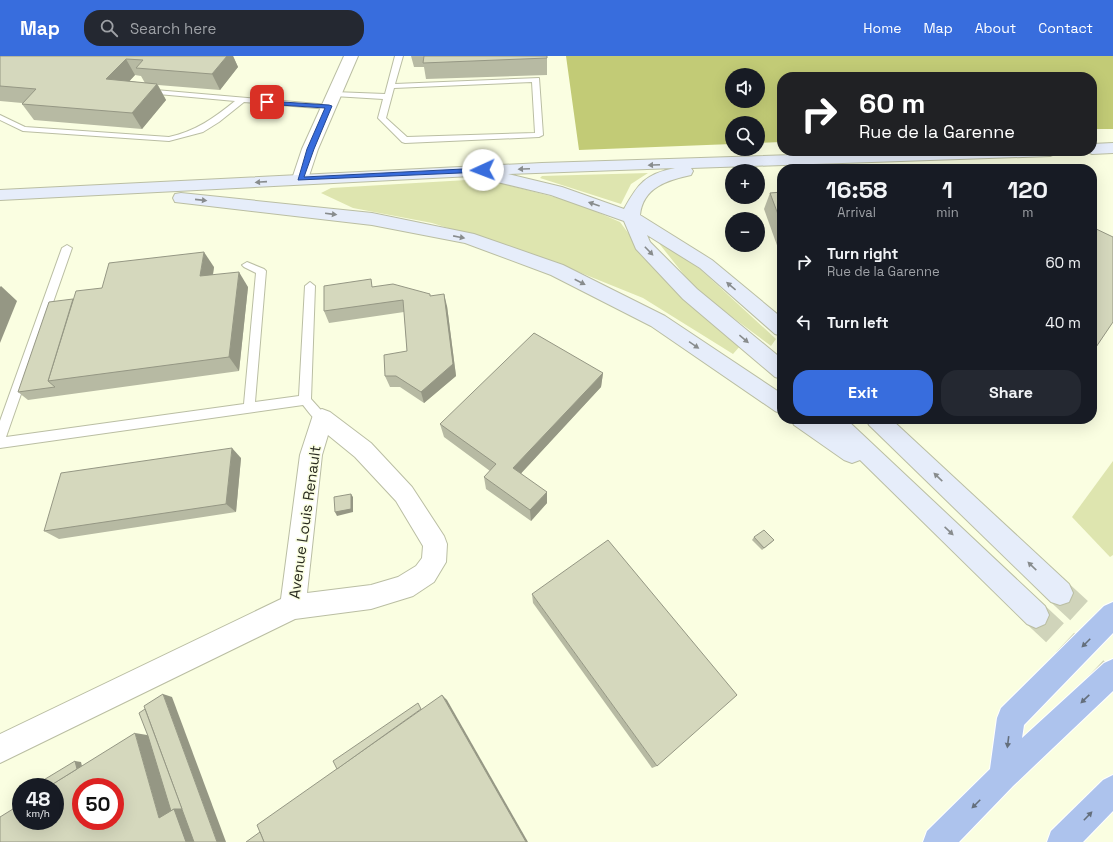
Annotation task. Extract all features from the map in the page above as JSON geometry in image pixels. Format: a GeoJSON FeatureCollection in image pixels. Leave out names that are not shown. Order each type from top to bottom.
{"type":"FeatureCollection","features":[{"type":"Feature","properties":{"kind":"highway"},"geometry":{"type":"LineString","coordinates":[[1003,776],[1011,718],[1113,615]]}},
{"type":"Feature","properties":{"kind":"highway"},"geometry":{"type":"LineString","coordinates":[[938,842],[1003,776],[1113,672]]}},
{"type":"Feature","properties":{"kind":"highway"},"geometry":{"type":"LineString","coordinates":[[1062,842],[1113,790]]}},
{"type":"Feature","properties":{"kind":"main road"},"geometry":{"type":"LineString","coordinates":[[1097,149],[1113,148]]}},
{"type":"Feature","properties":{"kind":"main road"},"geometry":{"type":"LineString","coordinates":[[0,195],[157,189],[300,179],[470,171],[906,156]]}},
{"type":"Feature","properties":{"kind":"main road"},"geometry":{"type":"LineString","coordinates":[[763,161],[699,167],[665,175],[644,188],[632,210],[631,217],[642,244],[690,294],[777,364]]}},
{"type":"Feature","properties":{"kind":"main road"},"geometry":{"type":"LineString","coordinates":[[470,171],[556,191],[631,217],[706,264],[777,325]]}},
{"type":"Feature","properties":{"kind":"main road"},"geometry":{"type":"LineString","coordinates":[[292,210],[300,179]]}},
{"type":"Feature","properties":{"kind":"main road"},"geometry":{"type":"LineString","coordinates":[[22,194],[176,197],[372,219],[468,238],[557,270],[658,321],[777,403]]}},
{"type":"Feature","properties":{"kind":"main road"},"geometry":{"type":"LineString","coordinates":[[809,424],[900,486]]}},
{"type":"Feature","properties":{"kind":"main road"},"geometry":{"type":"LineString","coordinates":[[837,424],[1036,615]]}},
{"type":"Feature","properties":{"kind":"main road"},"geometry":{"type":"LineString","coordinates":[[882,424],[1060,593]]}},
{"type":"Feature","properties":{"kind":"street"},"geometry":{"type":"LineString","coordinates":[[300,179],[310,149],[351,56]]}},
{"type":"Feature","properties":{"kind":"street","name":"Avenue Louis Renault"},"geometry":{"type":"LineString","coordinates":[[0,750],[293,607],[371,597],[404,587],[425,574],[434,562],[435,544],[404,494],[364,450],[322,418],[311,454],[293,607]]}},
{"type":"Feature","properties":{"kind":"lane"},"geometry":{"type":"LineString","coordinates":[[391,86],[536,80],[539,135],[404,140],[382,118],[399,56]]}},
{"type":"Feature","properties":{"kind":"lane"},"geometry":{"type":"LineString","coordinates":[[140,91],[241,100],[332,100],[388,97]]}},
{"type":"Feature","properties":{"kind":"lane"},"geometry":{"type":"LineString","coordinates":[[0,117],[23,129],[169,139],[190,135],[210,126],[241,100]]}},
{"type":"Feature","properties":{"kind":"lane"},"geometry":{"type":"LineString","coordinates":[[0,438],[67,248]]}},
{"type":"Feature","properties":{"kind":"lane"},"geometry":{"type":"LineString","coordinates":[[247,265],[261,272],[248,408]]}},
{"type":"Feature","properties":{"kind":"lane"},"geometry":{"type":"LineString","coordinates":[[310,286],[305,400],[322,418]]}},
{"type":"Feature","properties":{"kind":"lane"},"geometry":{"type":"LineString","coordinates":[[0,443],[305,400]]}},
{"type":"Feature","properties":{"kind":"green space"},"geometry":{"type":"Polygon","coordinates":[[[566,56],[1113,56],[1113,129],[1097,129],[1097,72],[777,72],[777,142],[765,143],[765,116],[725,116],[725,144],[579,150],[566,56]]]}},
{"type":"Feature","properties":{"kind":"green space"},"geometry":{"type":"Polygon","coordinates":[[[648,173],[631,184],[621,204],[540,178],[542,176],[648,173]]]}},
{"type":"Feature","properties":{"kind":"green space"},"geometry":{"type":"Polygon","coordinates":[[[484,179],[574,202],[620,222],[657,272],[741,345],[733,354],[643,298],[544,258],[432,223],[353,208],[321,193],[331,188],[484,179]]]}},
{"type":"Feature","properties":{"kind":"green space"},"geometry":{"type":"Polygon","coordinates":[[[654,237],[687,257],[776,339],[771,346],[696,290],[654,237]]]}},
{"type":"Feature","properties":{"kind":"green space"},"geometry":{"type":"Polygon","coordinates":[[[1113,461],[1113,555],[1110,557],[1072,517],[1113,461]]]}},
{"type":"Feature","properties":{"kind":"building"},"geometry":{"type":"Polygon","coordinates":[[[0,56],[227,56],[212,74],[136,68],[143,60],[126,59],[106,79],[157,84],[132,113],[22,104],[36,89],[0,86],[0,56]]]}},
{"type":"Feature","properties":{"kind":"building"},"geometry":{"type":"Polygon","coordinates":[[[424,56],[547,56],[547,58],[423,63],[424,56]]]}},
{"type":"Feature","properties":{"kind":"building"},"geometry":{"type":"Polygon","coordinates":[[[777,192],[777,212],[770,193],[777,192]]]}},
{"type":"Feature","properties":{"kind":"building"},"geometry":{"type":"Polygon","coordinates":[[[1097,229],[1113,237],[1113,322],[1097,346],[1097,229]]]}},
{"type":"Feature","properties":{"kind":"building"},"geometry":{"type":"Polygon","coordinates":[[[204,252],[200,276],[239,272],[229,357],[48,381],[76,291],[102,288],[109,263],[204,252]]]}},
{"type":"Feature","properties":{"kind":"building"},"geometry":{"type":"Polygon","coordinates":[[[371,279],[372,287],[393,284],[430,294],[430,296],[444,294],[453,364],[421,392],[396,376],[385,376],[384,355],[407,351],[403,300],[324,311],[324,286],[371,279]]]}},
{"type":"Feature","properties":{"kind":"building"},"geometry":{"type":"Polygon","coordinates":[[[73,299],[48,381],[55,387],[18,392],[49,302],[73,299]]]}},
{"type":"Feature","properties":{"kind":"building"},"geometry":{"type":"Polygon","coordinates":[[[534,333],[603,373],[513,468],[547,492],[530,510],[484,477],[496,464],[440,424],[534,333]]]}},
{"type":"Feature","properties":{"kind":"building"},"geometry":{"type":"Polygon","coordinates":[[[232,448],[226,504],[44,531],[61,473],[232,448]]]}},
{"type":"Feature","properties":{"kind":"building"},"geometry":{"type":"Polygon","coordinates":[[[351,494],[351,509],[335,512],[334,497],[351,494]]]}},
{"type":"Feature","properties":{"kind":"building"},"geometry":{"type":"Polygon","coordinates":[[[764,530],[774,540],[764,548],[754,537],[764,530]]]}},
{"type":"Feature","properties":{"kind":"building"},"geometry":{"type":"Polygon","coordinates":[[[608,540],[737,695],[657,766],[532,594],[608,540]]]}},
{"type":"Feature","properties":{"kind":"building"},"geometry":{"type":"Polygon","coordinates":[[[163,694],[217,842],[194,842],[144,706],[163,694]]]}},
{"type":"Feature","properties":{"kind":"building"},"geometry":{"type":"Polygon","coordinates":[[[442,695],[526,842],[264,842],[257,825],[442,695]]]}},
{"type":"Feature","properties":{"kind":"building"},"geometry":{"type":"Polygon","coordinates":[[[418,703],[421,709],[337,769],[333,761],[418,703]]]}},
{"type":"Feature","properties":{"kind":"building"},"geometry":{"type":"Polygon","coordinates":[[[145,709],[182,809],[174,809],[171,811],[148,736],[139,713],[145,709]]]}},
{"type":"Feature","properties":{"kind":"building"},"geometry":{"type":"Polygon","coordinates":[[[135,733],[159,818],[174,809],[186,842],[0,842],[0,817],[12,810],[12,830],[64,830],[64,778],[62,778],[135,733]]]}},
{"type":"Feature","properties":{"kind":"building"},"geometry":{"type":"Polygon","coordinates":[[[75,761],[77,769],[62,778],[47,778],[75,761]]]}},
{"type":"Feature","properties":{"kind":"building"},"geometry":{"type":"Polygon","coordinates":[[[260,832],[264,842],[246,842],[260,832]]]}},
{"type":"Feature","properties":{"kind":"tunnel"},"geometry":{"type":"LineString","coordinates":[[1060,593],[1113,642]]}},
{"type":"Feature","properties":{"kind":"tunnel"},"geometry":{"type":"LineString","coordinates":[[1036,615],[1113,687]]}},
{"type":"Feature","properties":{"kind":"route"},"geometry":{"type":"LineString","coordinates":[[267,102],[292,105],[329,106],[310,149],[300,179],[483,170]]}}]}
